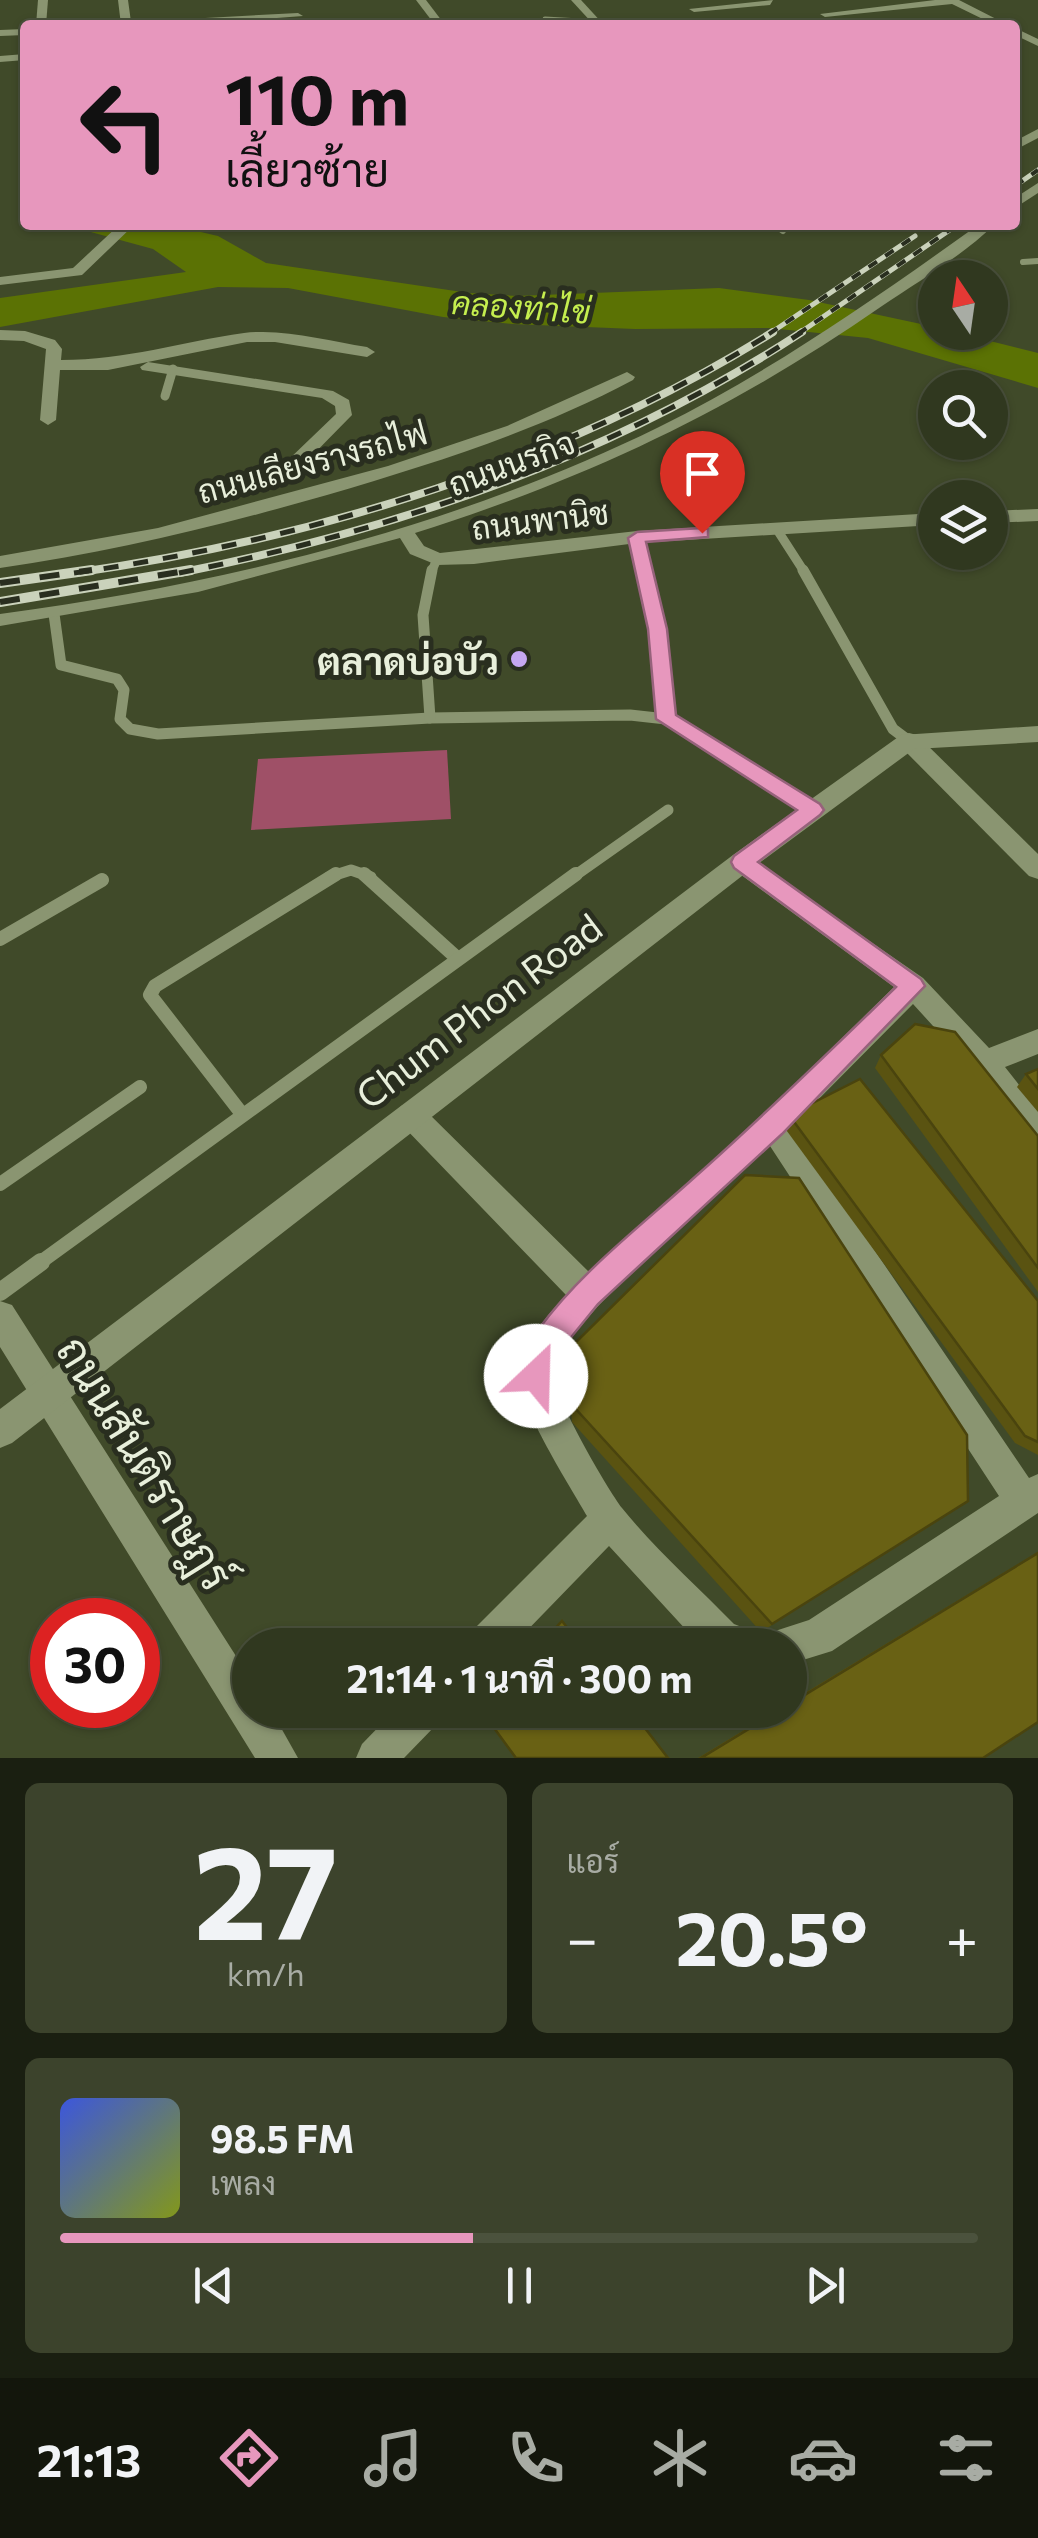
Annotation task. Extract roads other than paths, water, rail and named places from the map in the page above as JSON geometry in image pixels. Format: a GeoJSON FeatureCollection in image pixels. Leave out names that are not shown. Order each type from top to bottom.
{"type":"FeatureCollection","features":[{"type":"Feature","properties":{"kind":"street"},"geometry":{"type":"LineString","coordinates":[[170,20],[212,15],[300,20],[291,0]]}},
{"type":"Feature","properties":{"kind":"street"},"geometry":{"type":"LineString","coordinates":[[421,0],[436,20]]}},
{"type":"Feature","properties":{"kind":"street"},"geometry":{"type":"LineString","coordinates":[[576,0],[594,20]]}},
{"type":"Feature","properties":{"kind":"street"},"geometry":{"type":"LineString","coordinates":[[825,14],[953,0],[993,20]]}},
{"type":"Feature","properties":{"kind":"street"},"geometry":{"type":"LineString","coordinates":[[694,9],[770,2]]}},
{"type":"Feature","properties":{"kind":"street"},"geometry":{"type":"LineString","coordinates":[[0,281],[77,272],[120,230]]}},
{"type":"Feature","properties":{"kind":"street","name":"ถนนนรกิจ"},"geometry":{"type":"LineString","coordinates":[[0,620],[204,586],[404,530],[554,481],[605,459],[790,360],[883,301],[980,230]]}},
{"type":"Feature","properties":{"kind":"street"},"geometry":{"type":"LineString","coordinates":[[0,335],[50,343],[54,349],[48,420]]}},
{"type":"Feature","properties":{"kind":"street"},"geometry":{"type":"LineString","coordinates":[[118,364],[248,337],[275,337],[367,352]]}},
{"type":"Feature","properties":{"kind":"street"},"geometry":{"type":"LineString","coordinates":[[52,365],[118,364],[173,370],[327,394],[343,404],[344,415],[292,466]]}},
{"type":"Feature","properties":{"kind":"street","name":"ถนนเลียงรางรถไฟ"},"geometry":{"type":"LineString","coordinates":[[0,562],[42,557],[209,521],[444,456],[546,419],[628,377]]}},
{"type":"Feature","properties":{"kind":"street"},"geometry":{"type":"LineString","coordinates":[[1008,516],[1038,515]]}},
{"type":"Feature","properties":{"kind":"street","name":"ถนนพานิช"},"geometry":{"type":"LineString","coordinates":[[404,530],[417,550],[436,559],[637,538],[918,520]]}},
{"type":"Feature","properties":{"kind":"street"},"geometry":{"type":"LineString","coordinates":[[910,741],[1038,734]]}},
{"type":"Feature","properties":{"kind":"street"},"geometry":{"type":"LineString","coordinates":[[910,741],[1038,869]]}},
{"type":"Feature","properties":{"kind":"street","name":"Chum Phon Road"},"geometry":{"type":"LineString","coordinates":[[0,1431],[742,862],[910,741]]}},
{"type":"Feature","properties":{"kind":"street"},"geometry":{"type":"LineString","coordinates":[[742,862],[913,986],[985,1063],[1038,1132]]}},
{"type":"Feature","properties":{"kind":"street"},"geometry":{"type":"LineString","coordinates":[[711,1628],[609,1520],[553,1423],[536,1376],[546,1344],[588,1294],[772,1125],[913,986]]}},
{"type":"Feature","properties":{"kind":"street"},"geometry":{"type":"LineString","coordinates":[[985,1063],[1038,1041]]}},
{"type":"Feature","properties":{"kind":"street"},"geometry":{"type":"LineString","coordinates":[[411,1116],[588,1294]]}},
{"type":"Feature","properties":{"kind":"street"},"geometry":{"type":"LineString","coordinates":[[772,1125],[1030,1496],[818,1636],[807,1639]]}},
{"type":"Feature","properties":{"kind":"street","name":"ถนนสันติราษฎร์"},"geometry":{"type":"LineString","coordinates":[[0,1317],[278,1758]]}},
{"type":"Feature","properties":{"kind":"street"},"geometry":{"type":"LineString","coordinates":[[503,1628],[609,1520]]}},
{"type":"Feature","properties":{"kind":"street"},"geometry":{"type":"LineString","coordinates":[[376,1758],[405,1728]]}},
{"type":"Feature","properties":{"kind":"lane"},"geometry":{"type":"LineString","coordinates":[[1023,262],[1038,261]]}},
{"type":"Feature","properties":{"kind":"lane"},"geometry":{"type":"LineString","coordinates":[[165,396],[173,370]]}},
{"type":"Feature","properties":{"kind":"lane"},"geometry":{"type":"LineString","coordinates":[[776,528],[811,582],[893,729],[910,741]]}},
{"type":"Feature","properties":{"kind":"lane"},"geometry":{"type":"LineString","coordinates":[[637,538],[657,629],[666,719]]}},
{"type":"Feature","properties":{"kind":"lane"},"geometry":{"type":"LineString","coordinates":[[430,718],[423,606],[425,578],[436,559]]}},
{"type":"Feature","properties":{"kind":"lane"},"geometry":{"type":"LineString","coordinates":[[54,614],[61,665],[117,679],[124,690],[120,719],[130,729],[158,734],[430,718],[630,714],[666,719],[813,810]]}},
{"type":"Feature","properties":{"kind":"lane"},"geometry":{"type":"LineString","coordinates":[[0,1292],[457,958],[668,810]]}},
{"type":"Feature","properties":{"kind":"lane"},"geometry":{"type":"LineString","coordinates":[[242,1114],[154,1004],[150,995],[155,986],[330,876],[351,870],[370,876],[457,958]]}},
{"type":"Feature","properties":{"kind":"lane"},"geometry":{"type":"LineString","coordinates":[[0,939],[102,880]]}},
{"type":"Feature","properties":{"kind":"lane"},"geometry":{"type":"LineString","coordinates":[[0,1184],[140,1087]]}},
{"type":"Feature","properties":{"kind":"water","name":"คลองท่าไข่"},"geometry":{"type":"Polygon","coordinates":[[[83,230],[192,230],[218,236],[266,263],[469,293],[517,296],[719,288],[809,300],[918,323],[918,350],[1008,350],[1008,346],[1038,353],[1038,388],[1008,379],[1008,370],[977,370],[868,338],[769,328],[635,329],[512,324],[443,317],[288,288],[218,287],[0,327],[0,298],[186,272],[153,249],[83,230]]]}},
{"type":"Feature","properties":{"kind":"railway"},"geometry":{"type":"LineString","coordinates":[[1020,183],[1038,170]]}},
{"type":"Feature","properties":{"kind":"railway"},"geometry":{"type":"LineString","coordinates":[[798,334],[950,230]]}},
{"type":"Feature","properties":{"kind":"railway"},"geometry":{"type":"LineString","coordinates":[[769,334],[915,236]]}},
{"type":"Feature","properties":{"kind":"railway"},"geometry":{"type":"LineString","coordinates":[[74,573],[256,539],[437,488],[610,420],[773,332]]}},
{"type":"Feature","properties":{"kind":"railway"},"geometry":{"type":"LineString","coordinates":[[179,573],[343,534],[503,482],[656,416],[802,332]]}},
{"type":"Feature","properties":{"kind":"railway"},"geometry":{"type":"LineString","coordinates":[[0,583],[92,570]]}},
{"type":"Feature","properties":{"kind":"railway"},"geometry":{"type":"LineString","coordinates":[[0,602],[191,570]]}},
{"type":"Feature","properties":{"kind":"place","name":"ตลาดบ่อบัว"},"geometry":{"type":"Point","coordinates":[519,659]}}]}
